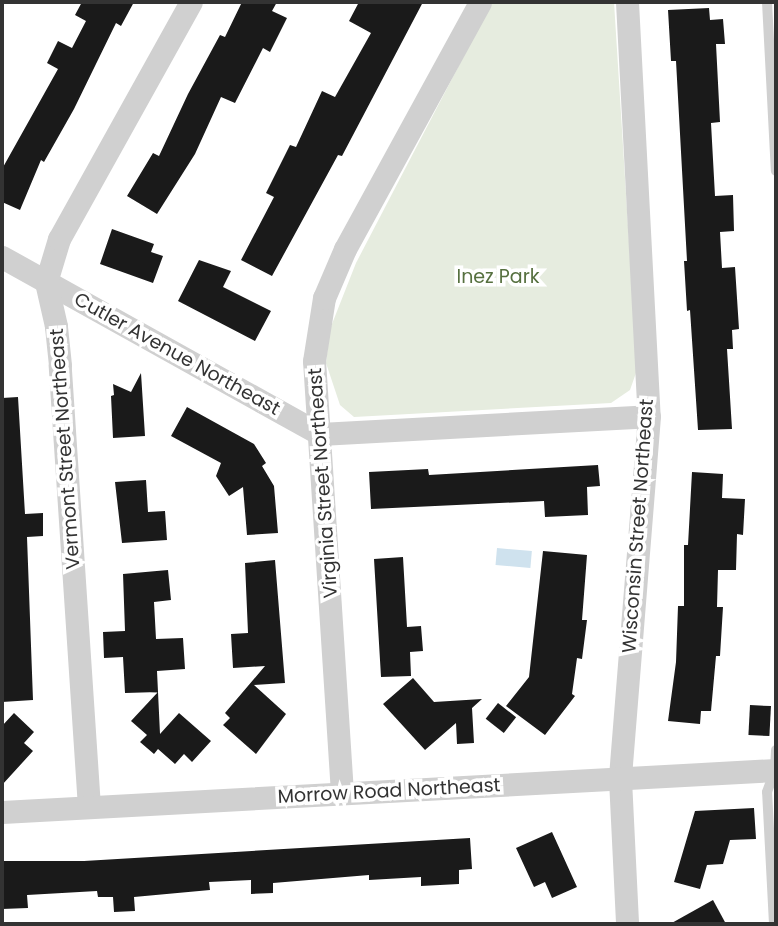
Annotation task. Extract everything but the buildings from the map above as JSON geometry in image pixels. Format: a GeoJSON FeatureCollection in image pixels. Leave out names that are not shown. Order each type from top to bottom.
{"type":"FeatureCollection","features":[{"type":"Feature","properties":{"kind":"street","name":"Vermont Street Northeast"},"geometry":{"type":"LineString","coordinates":[[89,807],[61,365],[46,282],[59,239],[191,2]]}},
{"type":"Feature","properties":{"kind":"street","name":"Virginia Street Northeast"},"geometry":{"type":"LineString","coordinates":[[342,793],[314,361],[324,298],[345,249],[480,2]]}},
{"type":"Feature","properties":{"kind":"street","name":"Wisconsin Street Northeast"},"geometry":{"type":"LineString","coordinates":[[627,2],[649,416],[620,779],[627,924]]}},
{"type":"Feature","properties":{"kind":"street","name":"Cutler Avenue Northeast"},"geometry":{"type":"LineString","coordinates":[[2,257],[320,434]]}},
{"type":"Feature","properties":{"kind":"street"},"geometry":{"type":"LineString","coordinates":[[320,434],[649,416]]}},
{"type":"Feature","properties":{"kind":"street","name":"Morrow Road Northeast"},"geometry":{"type":"LineString","coordinates":[[2,813],[620,779],[776,764]]}},
{"type":"Feature","properties":{"kind":"lane"},"geometry":{"type":"LineString","coordinates":[[767,2],[776,171]]}},
{"type":"Feature","properties":{"kind":"lane"},"geometry":{"type":"LineString","coordinates":[[774,924],[767,792],[776,764]]}},
{"type":"Feature","properties":{"kind":"green space","name":"Inez Park"},"geometry":{"type":"Polygon","coordinates":[[[492,2],[614,2],[637,370],[630,390],[611,403],[354,417],[340,405],[326,363],[330,329],[356,263],[492,2]]]}},
{"type":"Feature","properties":{"kind":"water"},"geometry":{"type":"Polygon","coordinates":[[[497,548],[532,551],[530,568],[496,565],[497,548]]]}}]}
